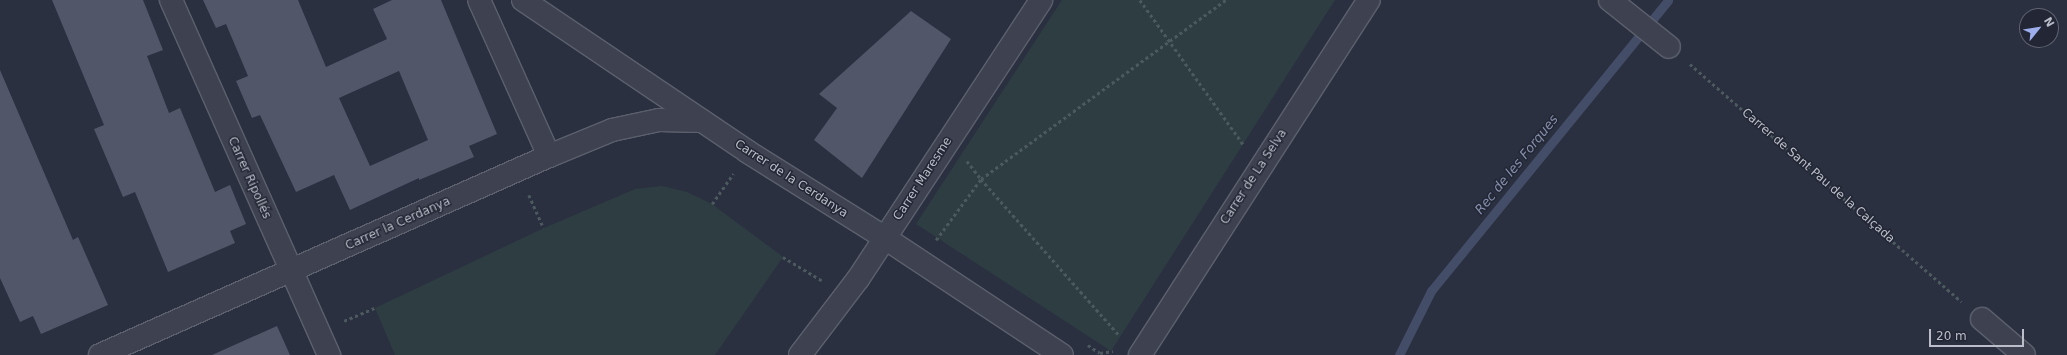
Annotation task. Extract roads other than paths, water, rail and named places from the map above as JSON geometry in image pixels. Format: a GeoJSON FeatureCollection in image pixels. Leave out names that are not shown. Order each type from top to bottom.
{"type":"FeatureCollection","features":[{"type":"Feature","properties":{"kind":"street","name":"Carrer Ripollés"},"geometry":{"type":"LineString","coordinates":[[171,0],[329,355]]}},
{"type":"Feature","properties":{"kind":"street"},"geometry":{"type":"LineString","coordinates":[[479,0],[549,156]]}},
{"type":"Feature","properties":{"kind":"street","name":"Carrer de la Cerdanya"},"geometry":{"type":"LineString","coordinates":[[523,0],[748,152],[884,238],[920,264],[1062,355]]}},
{"type":"Feature","properties":{"kind":"street","name":"Carrer Maresme"},"geometry":{"type":"LineString","coordinates":[[800,355],[858,279],[1041,0]]}},
{"type":"Feature","properties":{"kind":"street","name":"Carrer de La Selva"},"geometry":{"type":"LineString","coordinates":[[1141,354],[1369,0]]}},
{"type":"Feature","properties":{"kind":"street"},"geometry":{"type":"LineString","coordinates":[[1614,4],[1669,47]]}},
{"type":"Feature","properties":{"kind":"street","name":"Carrer la Cerdanya"},"geometry":{"type":"LineString","coordinates":[[100,355],[549,156],[612,130],[659,120],[702,121]]}},
{"type":"Feature","properties":{"kind":"street"},"geometry":{"type":"LineString","coordinates":[[1982,319],[2024,355]]}},
{"type":"Feature","properties":{"kind":"waterway","name":"Rec de les Forques"},"geometry":{"type":"LineString","coordinates":[[1399,355],[1431,291],[1668,0]]}}]}
